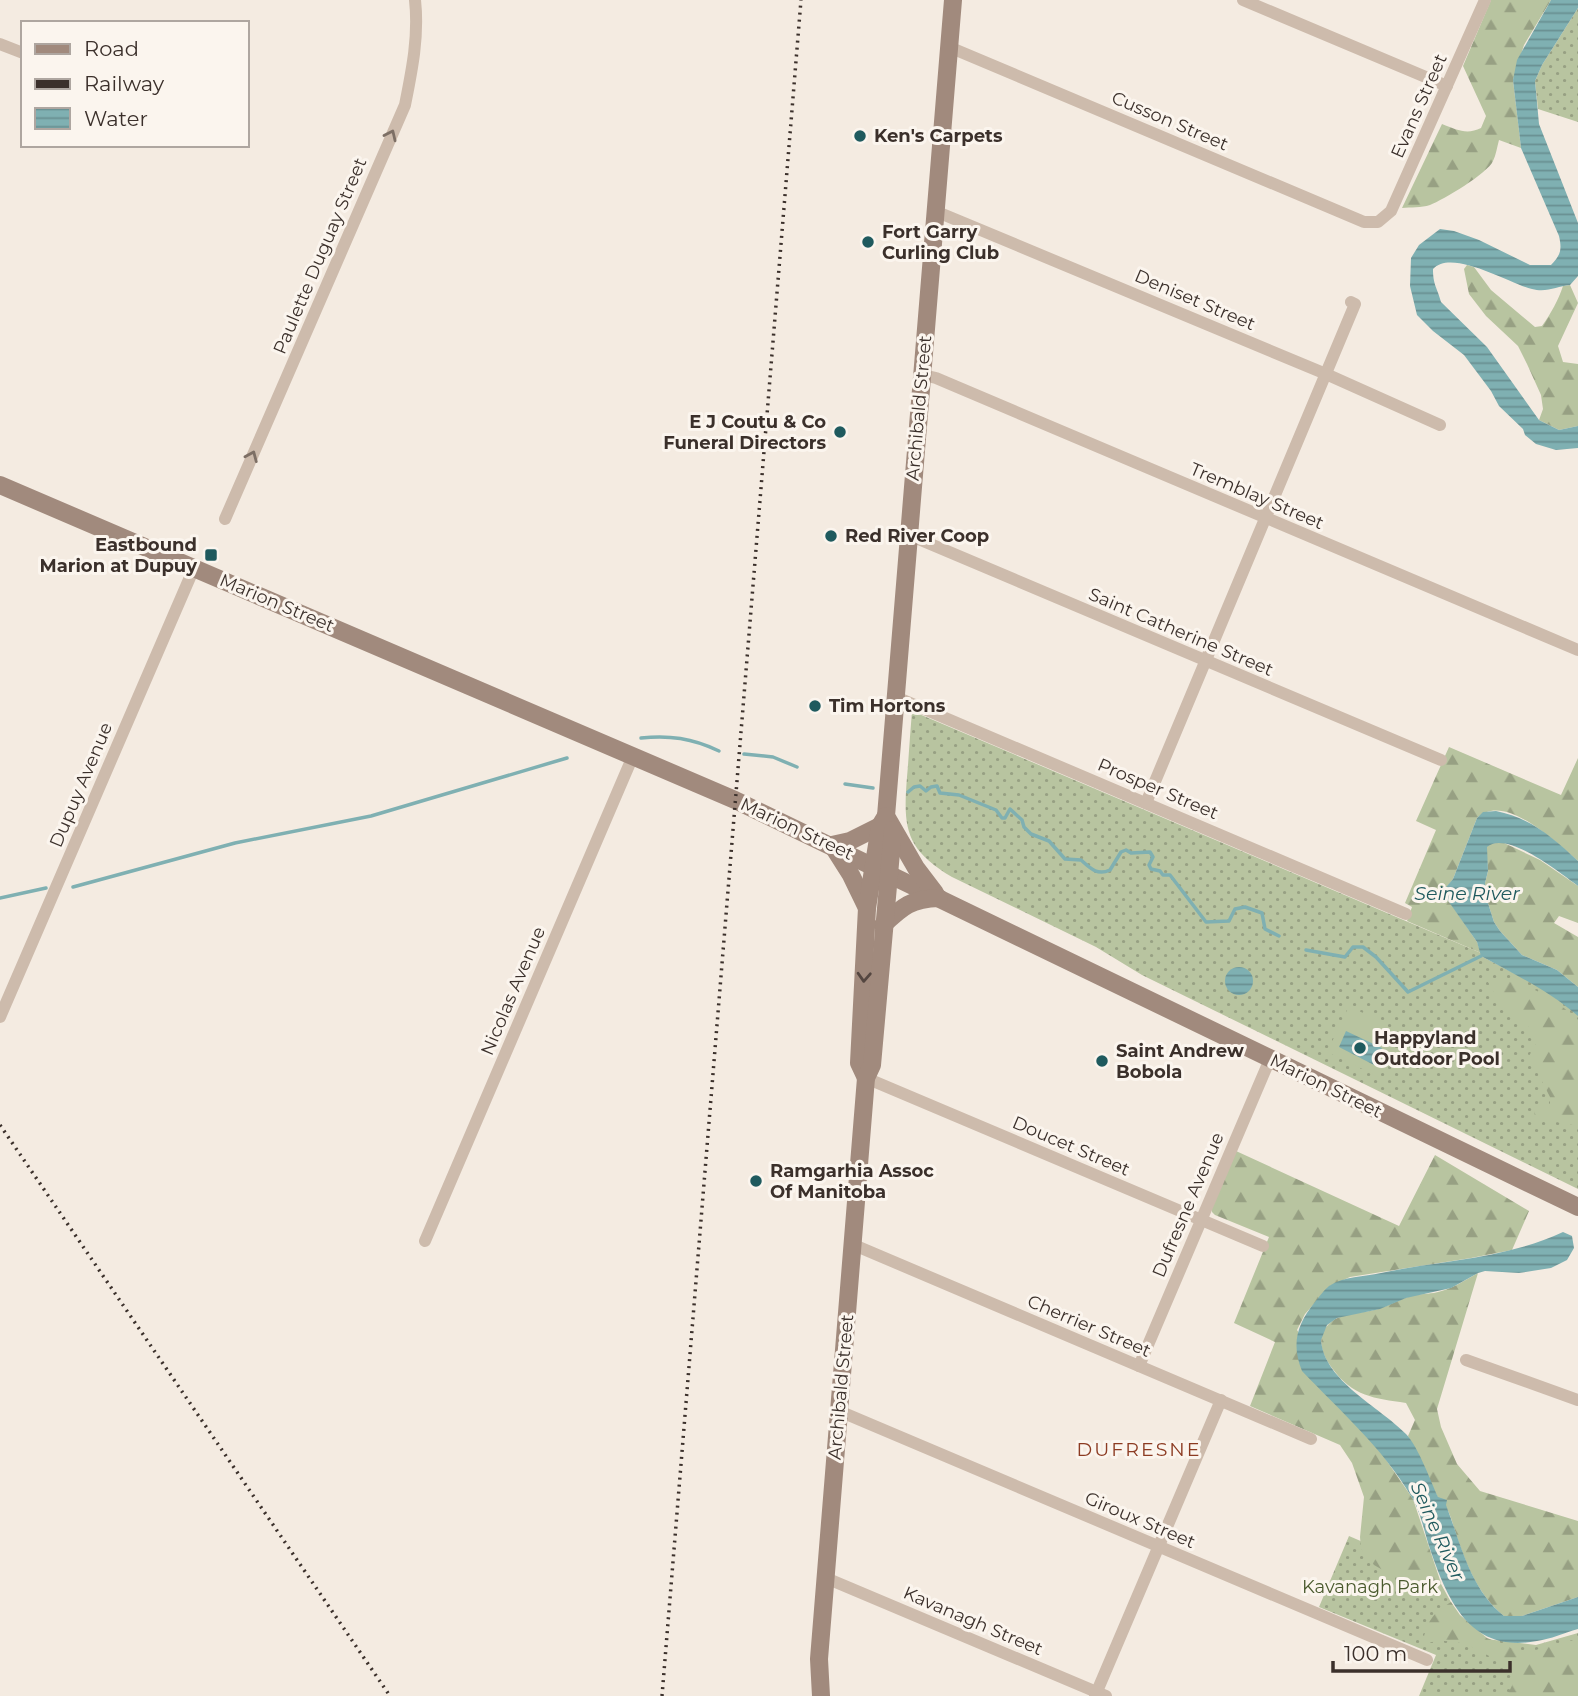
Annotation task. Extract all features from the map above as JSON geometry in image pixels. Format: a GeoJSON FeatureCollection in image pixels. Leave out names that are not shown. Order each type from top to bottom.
{"type":"FeatureCollection","features":[{"type":"Feature","properties":{"kind":"main road","name":"Archibald Street"},"geometry":{"type":"LineString","coordinates":[[821,1696],[819,1659],[825,1578],[866,1078],[873,1065],[883,925],[881,869],[953,0]]}},
{"type":"Feature","properties":{"kind":"main road","name":"Marion Street"},"geometry":{"type":"LineString","coordinates":[[0,485],[633,756],[831,845],[1578,1208]]}},
{"type":"Feature","properties":{"kind":"main road"},"geometry":{"type":"LineString","coordinates":[[867,908],[851,875],[831,845],[850,841],[887,820],[916,868],[939,898]]}},
{"type":"Feature","properties":{"kind":"main road","name":"Archibald Street"},"geometry":{"type":"LineString","coordinates":[[866,1078],[859,1063],[867,908],[881,869]]}},
{"type":"Feature","properties":{"kind":"main road"},"geometry":{"type":"LineString","coordinates":[[883,925],[902,907],[918,899],[939,898]]}},
{"type":"Feature","properties":{"kind":"street","name":"Paulette Duguay Street"},"geometry":{"type":"LineString","coordinates":[[225,519],[405,105],[414,59],[417,17],[415,0]]}},
{"type":"Feature","properties":{"kind":"street"},"geometry":{"type":"LineString","coordinates":[[1243,0],[1447,86]]}},
{"type":"Feature","properties":{"kind":"street","name":"Evans Street"},"geometry":{"type":"LineString","coordinates":[[1378,222],[1391,211],[1485,0]]}},
{"type":"Feature","properties":{"kind":"street"},"geometry":{"type":"LineString","coordinates":[[0,44],[21,52]]}},
{"type":"Feature","properties":{"kind":"street","name":"Cusson Street"},"geometry":{"type":"LineString","coordinates":[[949,47],[1364,222],[1378,222]]}},
{"type":"Feature","properties":{"kind":"street","name":"Deniset Street"},"geometry":{"type":"LineString","coordinates":[[935,211],[1326,374],[1440,425]]}},
{"type":"Feature","properties":{"kind":"street"},"geometry":{"type":"LineString","coordinates":[[1146,803],[1355,304],[1351,302]]}},
{"type":"Feature","properties":{"kind":"street","name":"Tremblay Street"},"geometry":{"type":"LineString","coordinates":[[923,375],[936,378],[1578,650]]}},
{"type":"Feature","properties":{"kind":"street","name":"Saint Catherine Street"},"geometry":{"type":"LineString","coordinates":[[909,535],[1441,760]]}},
{"type":"Feature","properties":{"kind":"street","name":"Dupuy Avenue"},"geometry":{"type":"LineString","coordinates":[[0,1017],[194,568]]}},
{"type":"Feature","properties":{"kind":"street","name":"Prosper Street"},"geometry":{"type":"LineString","coordinates":[[896,697],[1406,914]]}},
{"type":"Feature","properties":{"kind":"street","name":"Nicolas Avenue"},"geometry":{"type":"LineString","coordinates":[[425,1241],[633,756]]}},
{"type":"Feature","properties":{"kind":"street","name":"Dufresne Avenue"},"geometry":{"type":"LineString","coordinates":[[1139,1366],[1269,1059]]}},
{"type":"Feature","properties":{"kind":"street","name":"Doucet Street"},"geometry":{"type":"LineString","coordinates":[[866,1078],[1263,1246]]}},
{"type":"Feature","properties":{"kind":"street","name":"Cherrier Street"},"geometry":{"type":"LineString","coordinates":[[854,1245],[1311,1439]]}},
{"type":"Feature","properties":{"kind":"street"},"geometry":{"type":"LineString","coordinates":[[1466,1360],[1578,1400]]}},
{"type":"Feature","properties":{"kind":"street"},"geometry":{"type":"LineString","coordinates":[[1099,1695],[1222,1400]]}},
{"type":"Feature","properties":{"kind":"street","name":"Giroux Street"},"geometry":{"type":"LineString","coordinates":[[839,1411],[1427,1660]]}},
{"type":"Feature","properties":{"kind":"street","name":"Kavanagh Street"},"geometry":{"type":"LineString","coordinates":[[825,1578],[1099,1695]]}},
{"type":"Feature","properties":{"kind":"green space"},"geometry":{"type":"Polygon","coordinates":[[[1491,0],[1551,0],[1524,45],[1513,80],[1521,148],[1499,140],[1493,161],[1474,179],[1430,205],[1402,208],[1442,124],[1466,131],[1481,128],[1486,116],[1463,66],[1491,0]]]}},
{"type":"Feature","properties":{"kind":"green space"},"geometry":{"type":"Polygon","coordinates":[[[1578,8],[1578,122],[1538,109],[1535,81],[1578,8]]]}},
{"type":"Feature","properties":{"kind":"green space"},"geometry":{"type":"Polygon","coordinates":[[[1467,265],[1474,267],[1491,290],[1535,327],[1542,326],[1563,286],[1570,285],[1578,303],[1558,346],[1563,362],[1578,364],[1578,426],[1559,430],[1539,420],[1543,409],[1541,395],[1527,364],[1518,346],[1486,316],[1469,294],[1464,269],[1467,265]]]}},
{"type":"Feature","properties":{"kind":"green space"},"geometry":{"type":"Polygon","coordinates":[[[912,711],[1481,953],[1481,956],[1567,1001],[1578,1011],[1578,1189],[1142,975],[1096,947],[936,867],[916,847],[907,824],[906,795],[912,711]]]}},
{"type":"Feature","properties":{"kind":"green space"},"geometry":{"type":"Polygon","coordinates":[[[1449,747],[1561,795],[1578,758],[1578,861],[1544,833],[1516,815],[1489,811],[1477,818],[1453,879],[1443,892],[1477,942],[1481,953],[1407,921],[1412,907],[1405,903],[1436,830],[1416,821],[1449,747]]]}},
{"type":"Feature","properties":{"kind":"green space"},"geometry":{"type":"Polygon","coordinates":[[[1502,842],[1540,860],[1578,886],[1578,923],[1559,916],[1554,923],[1578,937],[1578,987],[1557,970],[1522,955],[1494,922],[1485,883],[1488,871],[1486,847],[1502,842]]]}},
{"type":"Feature","properties":{"kind":"green space"},"geometry":{"type":"Polygon","coordinates":[[[1501,976],[1542,994],[1578,1020],[1578,1126],[1535,1118],[1534,1108],[1550,1107],[1550,1097],[1529,1056],[1538,1040],[1527,1025],[1513,1018],[1501,1006],[1488,982],[1501,976]]]}},
{"type":"Feature","properties":{"kind":"green space"},"geometry":{"type":"Polygon","coordinates":[[[1349,1006],[1379,1021],[1395,1046],[1379,1077],[1327,1052],[1349,1006]]]}},
{"type":"Feature","properties":{"kind":"green space"},"geometry":{"type":"Polygon","coordinates":[[[1236,1151],[1399,1226],[1435,1155],[1529,1211],[1512,1250],[1350,1277],[1330,1286],[1305,1314],[1297,1330],[1413,1499],[1441,1583],[1411,1586],[1374,1565],[1361,1549],[1364,1497],[1352,1463],[1340,1445],[1250,1406],[1275,1342],[1234,1323],[1269,1237],[1212,1212],[1212,1206],[1236,1151]]]}},
{"type":"Feature","properties":{"kind":"green space"},"geometry":{"type":"Polygon","coordinates":[[[1478,1273],[1437,1409],[1441,1427],[1457,1464],[1480,1491],[1578,1521],[1578,1597],[1522,1616],[1504,1616],[1475,1580],[1448,1511],[1438,1498],[1408,1436],[1415,1420],[1406,1403],[1356,1391],[1340,1378],[1329,1363],[1323,1353],[1321,1341],[1324,1330],[1338,1318],[1378,1309],[1411,1296],[1440,1292],[1478,1273]]]}},
{"type":"Feature","properties":{"kind":"green space","name":"Kavanagh Park"},"geometry":{"type":"Polygon","coordinates":[[[1349,1536],[1435,1573],[1458,1615],[1486,1639],[1536,1645],[1578,1633],[1578,1696],[1419,1696],[1436,1655],[1319,1607],[1349,1536]]]}},
{"type":"Feature","properties":{"kind":"green space"},"geometry":{"type":"Polygon","coordinates":[[[1451,1602],[1460,1615],[1487,1638],[1524,1653],[1578,1639],[1578,1696],[1507,1696],[1517,1675],[1484,1653],[1462,1643],[1450,1641],[1422,1644],[1431,1619],[1451,1602]]]}},
{"type":"Feature","properties":{"kind":"water"},"geometry":{"type":"Polygon","coordinates":[[[1551,0],[1578,0],[1578,8],[1535,81],[1539,124],[1578,223],[1578,276],[1570,285],[1537,290],[1467,265],[1442,264],[1433,269],[1434,283],[1441,302],[1487,347],[1539,420],[1559,430],[1578,426],[1578,448],[1556,450],[1536,444],[1525,435],[1523,429],[1499,406],[1464,355],[1417,315],[1410,286],[1411,258],[1419,245],[1440,229],[1479,240],[1530,265],[1551,265],[1559,255],[1559,236],[1521,148],[1513,80],[1517,60],[1551,0]]]}},
{"type":"Feature","properties":{"kind":"water","name":"Seine River"},"geometry":{"type":"Polygon","coordinates":[[[1496,811],[1531,824],[1578,861],[1578,886],[1547,863],[1520,848],[1496,843],[1487,847],[1488,871],[1485,883],[1487,900],[1500,931],[1522,955],[1557,970],[1578,987],[1578,1016],[1519,976],[1481,956],[1477,942],[1442,892],[1453,879],[1477,818],[1483,812],[1496,811]]]}},
{"type":"Feature","properties":{"kind":"water"},"geometry":{"type":"Polygon","coordinates":[[[1239,967],[1249,971],[1253,981],[1249,991],[1239,995],[1229,991],[1225,981],[1229,971],[1239,967]]]}},
{"type":"Feature","properties":{"kind":"water","name":"Happyland Outdoor Pool"},"geometry":{"type":"Polygon","coordinates":[[[1346,1031],[1382,1048],[1374,1065],[1339,1047],[1346,1031]]]}},
{"type":"Feature","properties":{"kind":"water"},"geometry":{"type":"Polygon","coordinates":[[[1563,1232],[1572,1236],[1574,1248],[1567,1260],[1551,1268],[1519,1273],[1478,1273],[1451,1288],[1406,1298],[1380,1309],[1337,1318],[1327,1325],[1321,1340],[1324,1355],[1342,1381],[1411,1440],[1438,1497],[1447,1500],[1446,1505],[1468,1565],[1492,1605],[1504,1616],[1522,1616],[1578,1597],[1578,1629],[1542,1640],[1514,1643],[1494,1639],[1478,1631],[1453,1603],[1411,1496],[1374,1445],[1302,1371],[1297,1343],[1300,1326],[1309,1310],[1325,1289],[1341,1280],[1496,1253],[1519,1248],[1563,1232]]]}},
{"type":"Feature","properties":{"kind":"waterway"},"geometry":{"type":"LineString","coordinates":[[641,738],[680,739],[719,751]]}},
{"type":"Feature","properties":{"kind":"waterway"},"geometry":{"type":"LineString","coordinates":[[744,754],[773,757],[797,767]]}},
{"type":"Feature","properties":{"kind":"waterway"},"geometry":{"type":"LineString","coordinates":[[73,887],[235,843],[371,816],[567,758]]}},
{"type":"Feature","properties":{"kind":"waterway"},"geometry":{"type":"LineString","coordinates":[[845,784],[873,788]]}},
{"type":"Feature","properties":{"kind":"waterway"},"geometry":{"type":"LineString","coordinates":[[908,792],[914,787],[920,786],[926,791],[937,786],[940,793],[959,795],[996,810],[1002,818],[1005,818],[1010,809],[1022,820],[1024,827],[1031,834],[1049,841],[1065,859],[1081,860],[1097,872],[1110,870],[1121,852],[1126,850],[1131,853],[1150,852],[1153,857],[1149,865],[1151,869],[1160,871],[1163,875],[1170,875],[1206,922],[1229,921],[1235,909],[1245,907],[1262,913],[1265,929],[1279,936]]}},
{"type":"Feature","properties":{"kind":"waterway"},"geometry":{"type":"LineString","coordinates":[[0,898],[46,888]]}},
{"type":"Feature","properties":{"kind":"waterway"},"geometry":{"type":"LineString","coordinates":[[1306,950],[1345,957],[1353,947],[1363,947],[1376,957],[1408,992],[1481,956]]}},
{"type":"Feature","properties":{"kind":"railway"},"geometry":{"type":"LineString","coordinates":[[662,1696],[801,0]]}},
{"type":"Feature","properties":{"kind":"railway"},"geometry":{"type":"LineString","coordinates":[[0,1125],[390,1696]]}},
{"type":"Feature","properties":{"kind":"place","name":"Ken's Carpets"},"geometry":{"type":"Point","coordinates":[860,136]}},
{"type":"Feature","properties":{"kind":"place","name":"Fort Garry Curling Club"},"geometry":{"type":"Point","coordinates":[868,242]}},
{"type":"Feature","properties":{"kind":"place","name":"E J Coutu & Co Funeral Directors"},"geometry":{"type":"Point","coordinates":[840,432]}},
{"type":"Feature","properties":{"kind":"place","name":"Red River Coop"},"geometry":{"type":"Point","coordinates":[831,536]}},
{"type":"Feature","properties":{"kind":"place","name":"Eastbound Marion at Dupuy"},"geometry":{"type":"Point","coordinates":[211,555]}},
{"type":"Feature","properties":{"kind":"place","name":"Tim Hortons"},"geometry":{"type":"Point","coordinates":[815,706]}},
{"type":"Feature","properties":{"kind":"place","name":"Happyland Outdoor Pool"},"geometry":{"type":"Point","coordinates":[1360,1048]}},
{"type":"Feature","properties":{"kind":"place","name":"Saint Andrew Bobola"},"geometry":{"type":"Point","coordinates":[1102,1061]}},
{"type":"Feature","properties":{"kind":"place","name":"Ramgarhia Assoc Of Manitoba"},"geometry":{"type":"Point","coordinates":[756,1181]}},
{"type":"Feature","properties":{"kind":"district","name":"DUFRESNE"},"geometry":{"type":"Point","coordinates":[1139,1449]}}]}
